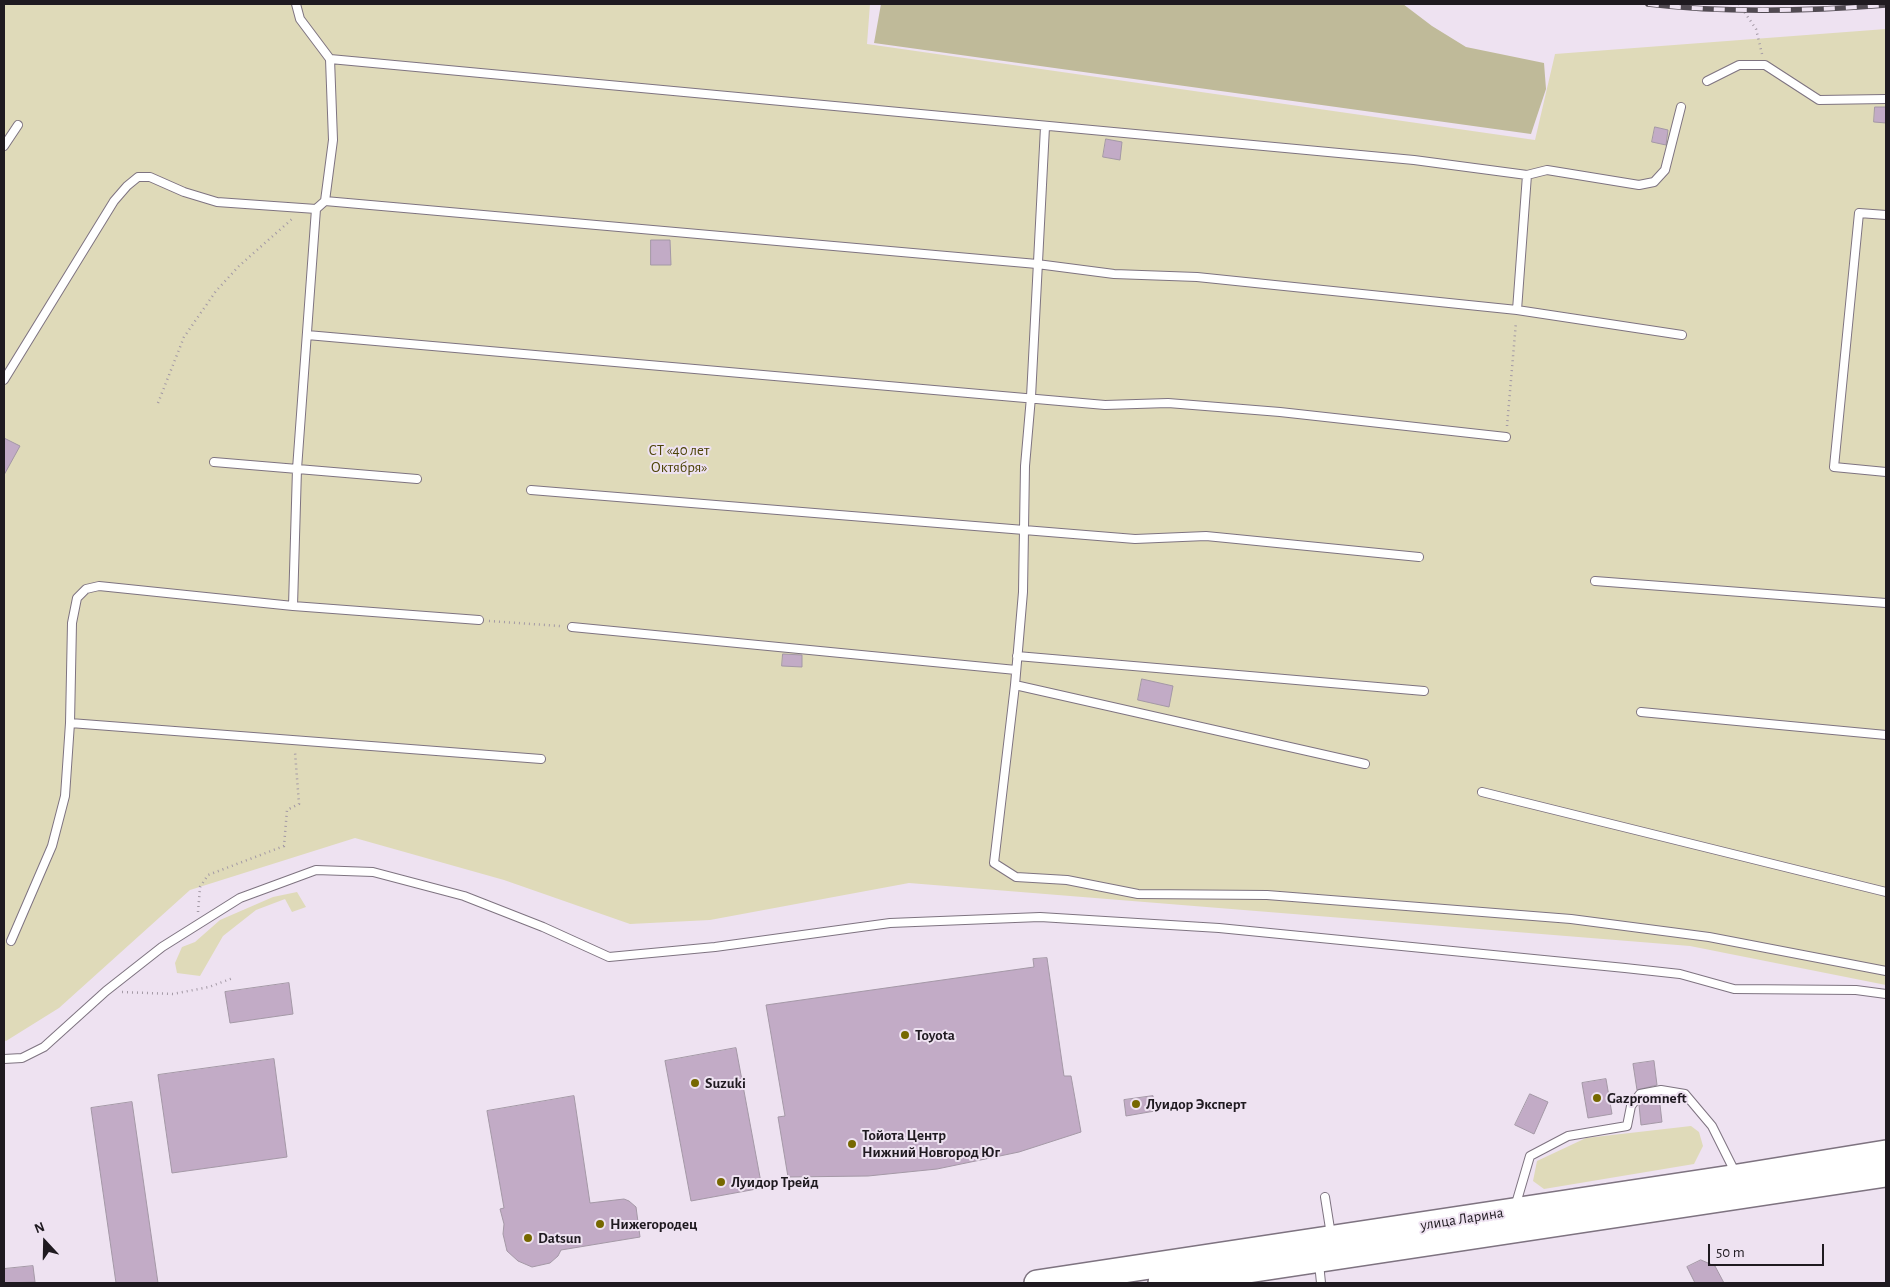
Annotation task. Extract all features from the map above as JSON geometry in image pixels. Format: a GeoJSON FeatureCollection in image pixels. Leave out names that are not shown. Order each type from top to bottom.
{"type":"FeatureCollection","features":[{"type":"Feature","properties":{"kind":"main road","name":"улица Ларина"},"geometry":{"type":"LineString","coordinates":[[1847,1170],[1886,1153]]}},
{"type":"Feature","properties":{"kind":"main road","name":"улица Ларина"},"geometry":{"type":"LineString","coordinates":[[1037,1283],[1514,1211],[1847,1170],[1886,1174]]}},
{"type":"Feature","properties":{"kind":"main road","name":"улица Ларина"},"geometry":{"type":"LineString","coordinates":[[1161,1283],[1320,1271],[1754,1181]]}},
{"type":"Feature","properties":{"kind":"lane"},"geometry":{"type":"LineString","coordinates":[[293,606],[297,469],[316,209],[325,201],[333,140],[330,59],[300,19],[296,4]]}},
{"type":"Feature","properties":{"kind":"lane"},"geometry":{"type":"LineString","coordinates":[[330,59],[1414,160],[1527,175],[1547,170],[1638,185],[1654,182],[1665,170],[1681,107]]}},
{"type":"Feature","properties":{"kind":"lane"},"geometry":{"type":"LineString","coordinates":[[1707,81],[1739,65],[1765,65],[1819,100],[1886,99]]}},
{"type":"Feature","properties":{"kind":"lane"},"geometry":{"type":"LineString","coordinates":[[4,146],[18,124]]}},
{"type":"Feature","properties":{"kind":"lane"},"geometry":{"type":"LineString","coordinates":[[1045,127],[1031,397],[1025,466],[1023,592],[1015,685],[994,863],[1016,877],[1067,880],[1138,894],[1267,895],[1571,919],[1709,937],[1886,971]]}},
{"type":"Feature","properties":{"kind":"lane"},"geometry":{"type":"LineString","coordinates":[[1517,310],[1527,175]]}},
{"type":"Feature","properties":{"kind":"lane"},"geometry":{"type":"LineString","coordinates":[[4,380],[114,201],[138,177],[150,177],[184,192],[217,202],[316,209]]}},
{"type":"Feature","properties":{"kind":"lane"},"geometry":{"type":"LineString","coordinates":[[325,201],[1037,264],[1114,274],[1197,277],[1517,310],[1682,336]]}},
{"type":"Feature","properties":{"kind":"lane"},"geometry":{"type":"LineString","coordinates":[[1886,215],[1859,213],[1834,467],[1886,472]]}},
{"type":"Feature","properties":{"kind":"lane"},"geometry":{"type":"LineString","coordinates":[[307,335],[1031,397],[1105,405],[1168,403],[1280,412],[1506,437]]}},
{"type":"Feature","properties":{"kind":"lane"},"geometry":{"type":"LineString","coordinates":[[214,462],[417,479]]}},
{"type":"Feature","properties":{"kind":"lane"},"geometry":{"type":"LineString","coordinates":[[531,490],[1135,539],[1206,536],[1419,557]]}},
{"type":"Feature","properties":{"kind":"lane"},"geometry":{"type":"LineString","coordinates":[[1595,581],[1886,602]]}},
{"type":"Feature","properties":{"kind":"lane"},"geometry":{"type":"LineString","coordinates":[[11,941],[52,846],[64,796],[70,723],[72,623],[77,598],[86,589],[99,586],[293,606],[479,620]]}},
{"type":"Feature","properties":{"kind":"lane"},"geometry":{"type":"LineString","coordinates":[[572,627],[1016,670]]}},
{"type":"Feature","properties":{"kind":"lane"},"geometry":{"type":"LineString","coordinates":[[1017,656],[1424,690]]}},
{"type":"Feature","properties":{"kind":"lane"},"geometry":{"type":"LineString","coordinates":[[1015,685],[1365,764]]}},
{"type":"Feature","properties":{"kind":"lane"},"geometry":{"type":"LineString","coordinates":[[1641,712],[1886,735]]}},
{"type":"Feature","properties":{"kind":"lane"},"geometry":{"type":"LineString","coordinates":[[70,723],[541,760]]}},
{"type":"Feature","properties":{"kind":"lane"},"geometry":{"type":"LineString","coordinates":[[1482,792],[1886,892]]}},
{"type":"Feature","properties":{"kind":"lane"},"geometry":{"type":"LineString","coordinates":[[4,1059],[22,1058],[44,1047],[106,991],[162,947],[240,898],[316,870],[373,872],[464,896],[543,927],[608,957],[714,946],[890,923],[1040,917],[1219,928],[1625,968],[1680,974],[1734,989],[1856,990],[1886,994]]}},
{"type":"Feature","properties":{"kind":"lane"},"geometry":{"type":"LineString","coordinates":[[1514,1211],[1530,1156],[1568,1136],[1627,1126],[1631,1106],[1640,1094],[1661,1090],[1684,1094],[1712,1126],[1754,1181]]}},
{"type":"Feature","properties":{"kind":"lane"},"geometry":{"type":"LineString","coordinates":[[1325,1198],[1332,1239]]}},
{"type":"Feature","properties":{"kind":"path"},"geometry":{"type":"LineString","coordinates":[[1739,4],[1756,29],[1765,65]]}},
{"type":"Feature","properties":{"kind":"path"},"geometry":{"type":"LineString","coordinates":[[158,403],[184,338],[216,291],[239,266],[295,217],[300,208]]}},
{"type":"Feature","properties":{"kind":"path"},"geometry":{"type":"LineString","coordinates":[[1506,437],[1517,310]]}},
{"type":"Feature","properties":{"kind":"path"},"geometry":{"type":"LineString","coordinates":[[479,620],[572,627]]}},
{"type":"Feature","properties":{"kind":"path"},"geometry":{"type":"LineString","coordinates":[[196,925],[200,887],[208,875],[284,846],[288,810],[298,804],[294,740]]}},
{"type":"Feature","properties":{"kind":"path"},"geometry":{"type":"LineString","coordinates":[[106,991],[173,994],[209,987],[233,978]]}},
{"type":"Feature","properties":{"kind":"green space","name":"СТ «40 лет Октября»"},"geometry":{"type":"Polygon","coordinates":[[[4,4],[870,4],[867,44],[1535,140],[1555,54],[1886,29],[1886,985],[1690,946],[909,883],[710,920],[630,924],[504,880],[355,838],[190,890],[59,1008],[6,1041],[4,1040],[4,4]]]}},
{"type":"Feature","properties":{"kind":"green space"},"geometry":{"type":"Polygon","coordinates":[[[297,892],[306,907],[292,912],[285,899],[256,910],[223,936],[200,976],[177,973],[175,963],[182,947],[195,942],[220,920],[273,897],[297,892]]]}},
{"type":"Feature","properties":{"kind":"green space"},"geometry":{"type":"Polygon","coordinates":[[[1691,1126],[1699,1132],[1703,1146],[1694,1164],[1544,1189],[1533,1181],[1537,1161],[1586,1138],[1691,1126]]]}},
{"type":"Feature","properties":{"kind":"shaded area"},"geometry":{"type":"Polygon","coordinates":[[[881,4],[1403,4],[1432,26],[1466,47],[1544,63],[1546,89],[1531,134],[874,43],[881,4]]]}},
{"type":"Feature","properties":{"kind":"building"},"geometry":{"type":"Polygon","coordinates":[[[1875,107],[1886,107],[1886,123],[1874,122],[1875,107]]]}},
{"type":"Feature","properties":{"kind":"building"},"geometry":{"type":"Polygon","coordinates":[[[1655,127],[1668,130],[1666,145],[1652,142],[1655,127]]]}},
{"type":"Feature","properties":{"kind":"building"},"geometry":{"type":"Polygon","coordinates":[[[1106,139],[1122,142],[1120,160],[1103,157],[1106,139]]]}},
{"type":"Feature","properties":{"kind":"building"},"geometry":{"type":"Polygon","coordinates":[[[651,240],[670,240],[671,265],[651,265],[651,240]]]}},
{"type":"Feature","properties":{"kind":"building"},"geometry":{"type":"Polygon","coordinates":[[[4,438],[20,446],[4,475],[4,438]]]}},
{"type":"Feature","properties":{"kind":"building"},"geometry":{"type":"Polygon","coordinates":[[[783,654],[802,655],[802,667],[782,666],[783,654]]]}},
{"type":"Feature","properties":{"kind":"building"},"geometry":{"type":"Polygon","coordinates":[[[1142,679],[1173,686],[1169,707],[1138,700],[1142,679]]]}},
{"type":"Feature","properties":{"kind":"building"},"geometry":{"type":"Polygon","coordinates":[[[1047,958],[1064,1076],[1071,1076],[1081,1132],[1019,1152],[937,1169],[868,1176],[788,1177],[778,1117],[785,1116],[766,1005],[1034,967],[1033,959],[1047,958]]]}},
{"type":"Feature","properties":{"kind":"building"},"geometry":{"type":"Polygon","coordinates":[[[289,983],[293,1014],[230,1023],[225,992],[289,983]]]}},
{"type":"Feature","properties":{"kind":"building"},"geometry":{"type":"Polygon","coordinates":[[[736,1048],[762,1188],[691,1201],[665,1061],[736,1048]]]}},
{"type":"Feature","properties":{"kind":"building"},"geometry":{"type":"Polygon","coordinates":[[[274,1059],[287,1157],[172,1173],[158,1075],[274,1059]]]}},
{"type":"Feature","properties":{"kind":"building"},"geometry":{"type":"Polygon","coordinates":[[[1654,1061],[1657,1085],[1637,1090],[1633,1064],[1654,1061]]]}},
{"type":"Feature","properties":{"kind":"building","name":"Gazpromneft"},"geometry":{"type":"Polygon","coordinates":[[[1606,1079],[1612,1114],[1588,1118],[1582,1083],[1606,1079]]]}},
{"type":"Feature","properties":{"kind":"building"},"geometry":{"type":"Polygon","coordinates":[[[1530,1094],[1548,1102],[1534,1134],[1515,1125],[1530,1094]]]}},
{"type":"Feature","properties":{"kind":"building"},"geometry":{"type":"Polygon","coordinates":[[[574,1096],[590,1203],[624,1199],[629,1201],[636,1207],[640,1237],[561,1250],[558,1256],[550,1263],[532,1267],[518,1261],[507,1251],[500,1209],[504,1208],[487,1111],[574,1096]]]}},
{"type":"Feature","properties":{"kind":"building"},"geometry":{"type":"Polygon","coordinates":[[[1153,1096],[1155,1111],[1126,1116],[1124,1100],[1153,1096]]]}},
{"type":"Feature","properties":{"kind":"building"},"geometry":{"type":"Polygon","coordinates":[[[1659,1096],[1662,1122],[1641,1125],[1639,1105],[1643,1099],[1659,1096]]]}},
{"type":"Feature","properties":{"kind":"building"},"geometry":{"type":"Polygon","coordinates":[[[132,1102],[158,1283],[116,1283],[91,1108],[132,1102]]]}},
{"type":"Feature","properties":{"kind":"building"},"geometry":{"type":"Polygon","coordinates":[[[1701,1260],[1715,1266],[1724,1283],[1695,1283],[1687,1267],[1701,1260]]]}},
{"type":"Feature","properties":{"kind":"building"},"geometry":{"type":"Polygon","coordinates":[[[33,1266],[35,1282],[4,1283],[4,1269],[33,1266]]]}},
{"type":"Feature","properties":{"kind":"railway"},"geometry":{"type":"LineString","coordinates":[[1648,4],[1737,10],[1827,9],[1886,5]]}},
{"type":"Feature","properties":{"kind":"place","name":"Toyota"},"geometry":{"type":"Point","coordinates":[905,1035]}},
{"type":"Feature","properties":{"kind":"place","name":"Suzuki"},"geometry":{"type":"Point","coordinates":[695,1083]}},
{"type":"Feature","properties":{"kind":"place","name":"Gazpromneft"},"geometry":{"type":"Point","coordinates":[1597,1098]}},
{"type":"Feature","properties":{"kind":"place","name":"Луидор Эксперт"},"geometry":{"type":"Point","coordinates":[1136,1104]}},
{"type":"Feature","properties":{"kind":"place","name":"Тойота Центр Нижний Новгород Юг"},"geometry":{"type":"Point","coordinates":[852,1144]}},
{"type":"Feature","properties":{"kind":"place","name":"Луидор Трейд"},"geometry":{"type":"Point","coordinates":[721,1182]}},
{"type":"Feature","properties":{"kind":"place","name":"Нижегородец"},"geometry":{"type":"Point","coordinates":[600,1224]}},
{"type":"Feature","properties":{"kind":"place","name":"Datsun"},"geometry":{"type":"Point","coordinates":[528,1238]}}]}
